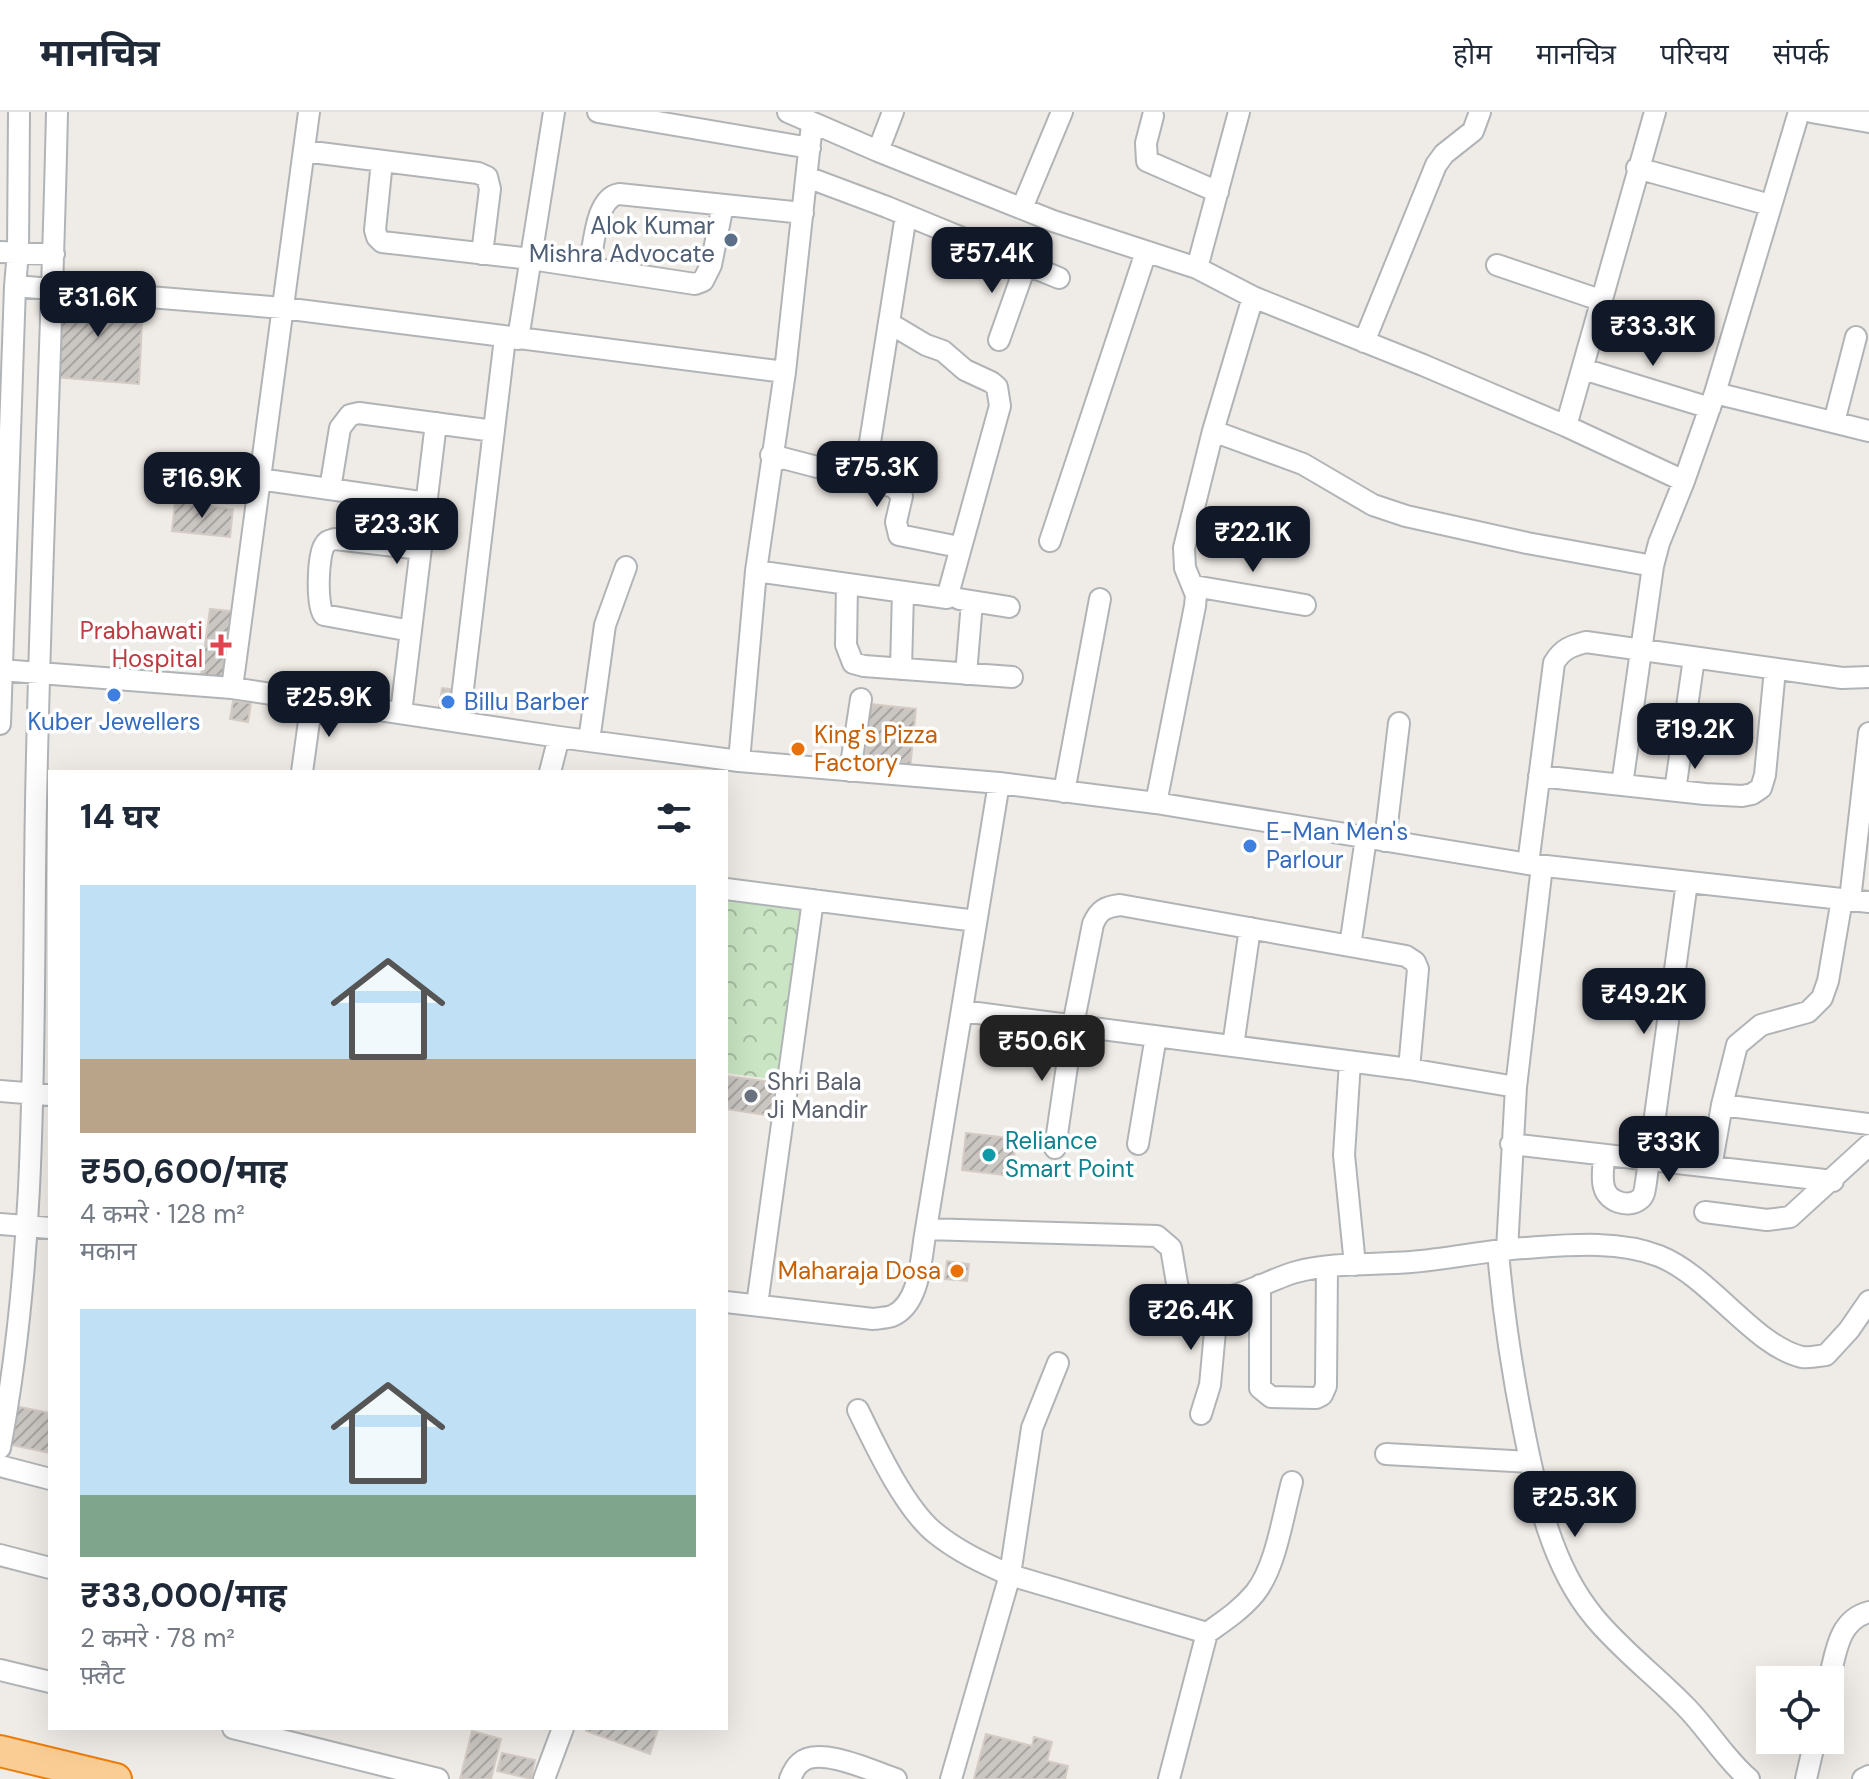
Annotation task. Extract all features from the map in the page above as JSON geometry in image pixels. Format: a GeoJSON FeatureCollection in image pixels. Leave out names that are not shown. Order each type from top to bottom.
{"type":"FeatureCollection","features":[{"type":"Feature","properties":{"kind":"highway"},"geometry":{"type":"LineString","coordinates":[[0,1751],[116,1779]]}},
{"type":"Feature","properties":{"kind":"street"},"geometry":{"type":"LineString","coordinates":[[0,724],[5,454],[15,286],[9,252],[9,186],[19,112]]}},
{"type":"Feature","properties":{"kind":"street"},"geometry":{"type":"LineString","coordinates":[[0,1448],[16,1339],[40,1094],[39,673],[57,112]]}},
{"type":"Feature","properties":{"kind":"street"},"geometry":{"type":"LineString","coordinates":[[232,688],[309,112]]}},
{"type":"Feature","properties":{"kind":"street"},"geometry":{"type":"LineString","coordinates":[[459,722],[494,431],[531,259],[554,112]]}},
{"type":"Feature","properties":{"kind":"street"},"geometry":{"type":"LineString","coordinates":[[598,112],[810,148]]}},
{"type":"Feature","properties":{"kind":"street"},"geometry":{"type":"LineString","coordinates":[[788,112],[1022,208],[1197,268],[1253,297],[1566,426],[1684,481]]}},
{"type":"Feature","properties":{"kind":"street"},"geometry":{"type":"LineString","coordinates":[[878,151],[893,112]]}},
{"type":"Feature","properties":{"kind":"street"},"geometry":{"type":"LineString","coordinates":[[1022,208],[1062,112]]}},
{"type":"Feature","properties":{"kind":"street"},"geometry":{"type":"LineString","coordinates":[[1197,268],[1239,112]]}},
{"type":"Feature","properties":{"kind":"street"},"geometry":{"type":"LineString","coordinates":[[1364,342],[1436,165],[1444,154],[1473,131],[1480,112]]}},
{"type":"Feature","properties":{"kind":"street"},"geometry":{"type":"LineString","coordinates":[[1566,426],[1655,112]]}},
{"type":"Feature","properties":{"kind":"street"},"geometry":{"type":"LineString","coordinates":[[1622,785],[1640,651],[1659,543],[1712,401],[1799,112]]}},
{"type":"Feature","properties":{"kind":"street"},"geometry":{"type":"LineString","coordinates":[[1811,112],[1869,122]]}},
{"type":"Feature","properties":{"kind":"street"},"geometry":{"type":"LineString","coordinates":[[1153,116],[1146,143],[1147,161],[1218,192]]}},
{"type":"Feature","properties":{"kind":"street"},"geometry":{"type":"LineString","coordinates":[[739,761],[756,571],[785,372],[812,124]]}},
{"type":"Feature","properties":{"kind":"street"},"geometry":{"type":"LineString","coordinates":[[304,151],[487,177],[490,189],[482,254]]}},
{"type":"Feature","properties":{"kind":"street"},"geometry":{"type":"LineString","coordinates":[[382,161],[376,217],[377,237],[382,242],[531,259],[695,284],[703,281],[711,265],[723,205]]}},
{"type":"Feature","properties":{"kind":"street"},"geometry":{"type":"LineString","coordinates":[[1637,168],[1770,205]]}},
{"type":"Feature","properties":{"kind":"street"},"geometry":{"type":"LineString","coordinates":[[807,177],[1059,278]]}},
{"type":"Feature","properties":{"kind":"street"},"geometry":{"type":"LineString","coordinates":[[589,268],[604,201],[610,195],[803,213]]}},
{"type":"Feature","properties":{"kind":"street"},"geometry":{"type":"LineString","coordinates":[[864,480],[906,215]]}},
{"type":"Feature","properties":{"kind":"street"},"geometry":{"type":"LineString","coordinates":[[9,252],[54,254]]}},
{"type":"Feature","properties":{"kind":"street"},"geometry":{"type":"LineString","coordinates":[[1050,541],[1146,252]]}},
{"type":"Feature","properties":{"kind":"street"},"geometry":{"type":"LineString","coordinates":[[999,340],[1026,264]]}},
{"type":"Feature","properties":{"kind":"street"},"geometry":{"type":"LineString","coordinates":[[1497,265],[1600,300]]}},
{"type":"Feature","properties":{"kind":"street"},"geometry":{"type":"LineString","coordinates":[[15,286],[283,308],[785,372]]}},
{"type":"Feature","properties":{"kind":"street"},"geometry":{"type":"LineString","coordinates":[[1156,803],[1195,606],[1194,586],[1185,568],[1184,548],[1213,431],[1253,297]]}},
{"type":"Feature","properties":{"kind":"street"},"geometry":{"type":"LineString","coordinates":[[889,323],[926,345],[943,351],[965,370],[991,382],[999,394],[1000,406],[947,598]]}},
{"type":"Feature","properties":{"kind":"street"},"geometry":{"type":"LineString","coordinates":[[1834,422],[1856,337]]}},
{"type":"Feature","properties":{"kind":"street"},"geometry":{"type":"LineString","coordinates":[[1583,369],[1712,401],[1869,431]]}},
{"type":"Feature","properties":{"kind":"street"},"geometry":{"type":"LineString","coordinates":[[330,489],[340,428],[350,415],[359,413],[494,431]]}},
{"type":"Feature","properties":{"kind":"street"},"geometry":{"type":"LineString","coordinates":[[401,713],[436,423]]}},
{"type":"Feature","properties":{"kind":"street"},"geometry":{"type":"LineString","coordinates":[[1213,431],[1303,464],[1373,505],[1406,516],[1527,543],[1653,566]]}},
{"type":"Feature","properties":{"kind":"street"},"geometry":{"type":"LineString","coordinates":[[771,455],[894,487],[900,492],[902,502],[896,522],[899,535],[959,547]]}},
{"type":"Feature","properties":{"kind":"street"},"geometry":{"type":"LineString","coordinates":[[259,479],[427,503]]}},
{"type":"Feature","properties":{"kind":"street"},"geometry":{"type":"LineString","coordinates":[[411,631],[324,615],[319,602],[321,559],[327,541],[335,539],[421,549]]}},
{"type":"Feature","properties":{"kind":"street"},"geometry":{"type":"LineString","coordinates":[[589,741],[605,625],[626,567]]}},
{"type":"Feature","properties":{"kind":"street"},"geometry":{"type":"LineString","coordinates":[[756,571],[1009,607]]}},
{"type":"Feature","properties":{"kind":"street"},"geometry":{"type":"LineString","coordinates":[[847,584],[846,645],[853,663],[1012,677]]}},
{"type":"Feature","properties":{"kind":"street"},"geometry":{"type":"LineString","coordinates":[[1194,586],[1305,605]]}},
{"type":"Feature","properties":{"kind":"street"},"geometry":{"type":"LineString","coordinates":[[901,669],[903,592]]}},
{"type":"Feature","properties":{"kind":"street"},"geometry":{"type":"LineString","coordinates":[[1064,792],[1100,599]]}},
{"type":"Feature","properties":{"kind":"street"},"geometry":{"type":"LineString","coordinates":[[966,674],[972,602]]}},
{"type":"Feature","properties":{"kind":"street"},"geometry":{"type":"LineString","coordinates":[[1749,1779],[1693,1713],[1593,1616],[1568,1578],[1551,1538],[1530,1462],[1502,1308],[1502,1251],[1535,865],[1539,776],[1554,663],[1560,653],[1571,646],[1586,642],[1842,678],[1869,677]]}},
{"type":"Feature","properties":{"kind":"street"},"geometry":{"type":"LineString","coordinates":[[1675,791],[1694,658]]}},
{"type":"Feature","properties":{"kind":"street"},"geometry":{"type":"LineString","coordinates":[[1539,776],[1675,791],[1752,794],[1761,788],[1765,775],[1775,669]]}},
{"type":"Feature","properties":{"kind":"street"},"geometry":{"type":"LineString","coordinates":[[1,670],[232,688],[739,761],[999,783],[1156,803],[1535,865],[1853,900]]}},
{"type":"Feature","properties":{"kind":"street"},"geometry":{"type":"LineString","coordinates":[[850,771],[861,699]]}},
{"type":"Feature","properties":{"kind":"street"},"geometry":{"type":"LineString","coordinates":[[302,770],[312,700]]}},
{"type":"Feature","properties":{"kind":"street"},"geometry":{"type":"LineString","coordinates":[[1350,946],[1376,839],[1399,723]]}},
{"type":"Feature","properties":{"kind":"street"},"geometry":{"type":"LineString","coordinates":[[1711,1167],[1733,1053],[1744,1037],[1761,1025],[1808,1012],[1822,998],[1853,900],[1869,733]]}},
{"type":"Feature","properties":{"kind":"street"},"geometry":{"type":"LineString","coordinates":[[551,770],[559,737]]}},
{"type":"Feature","properties":{"kind":"street"},"geometry":{"type":"LineString","coordinates":[[728,1302],[873,1319],[891,1316],[906,1306],[914,1287],[926,1229],[999,783]]}},
{"type":"Feature","properties":{"kind":"street"},"geometry":{"type":"LineString","coordinates":[[1604,1155],[1604,1188],[1608,1197],[1630,1204],[1639,1201],[1644,1194],[1650,1160],[1687,882]]}},
{"type":"Feature","properties":{"kind":"street"},"geometry":{"type":"LineString","coordinates":[[728,889],[976,921]]}},
{"type":"Feature","properties":{"kind":"street"},"geometry":{"type":"LineString","coordinates":[[757,1305],[813,900]]}},
{"type":"Feature","properties":{"kind":"street"},"geometry":{"type":"LineString","coordinates":[[1055,1148],[1073,1025],[1093,924],[1099,911],[1108,906],[1120,905],[1397,954],[1415,962],[1418,969],[1409,1069]]}},
{"type":"Feature","properties":{"kind":"street"},"geometry":{"type":"LineString","coordinates":[[1233,1046],[1250,928]]}},
{"type":"Feature","properties":{"kind":"street"},"geometry":{"type":"LineString","coordinates":[[962,1011],[1409,1069],[1516,1087]]}},
{"type":"Feature","properties":{"kind":"street"},"geometry":{"type":"LineString","coordinates":[[1138,1144],[1156,1036]]}},
{"type":"Feature","properties":{"kind":"street"},"geometry":{"type":"LineString","coordinates":[[1350,1062],[1344,1155],[1355,1265]]}},
{"type":"Feature","properties":{"kind":"street"},"geometry":{"type":"LineString","coordinates":[[0,1091],[40,1094]]}},
{"type":"Feature","properties":{"kind":"street"},"geometry":{"type":"LineString","coordinates":[[1722,1105],[1869,1124]]}},
{"type":"Feature","properties":{"kind":"street"},"geometry":{"type":"LineString","coordinates":[[1511,1144],[1833,1181]]}},
{"type":"Feature","properties":{"kind":"street"},"geometry":{"type":"LineString","coordinates":[[1705,1212],[1779,1220],[1790,1217],[1869,1145]]}},
{"type":"Feature","properties":{"kind":"street"},"geometry":{"type":"LineString","coordinates":[[0,1224],[48,1228]]}},
{"type":"Feature","properties":{"kind":"street"},"geometry":{"type":"LineString","coordinates":[[926,1229],[1157,1236],[1171,1248],[1176,1284],[1183,1295],[1191,1300],[1218,1299],[1298,1271],[1327,1267],[1411,1262],[1502,1251],[1593,1246],[1636,1249],[1658,1255],[1681,1267],[1756,1331],[1801,1357],[1826,1355],[1849,1330],[1869,1301]]}},
{"type":"Feature","properties":{"kind":"street"},"geometry":{"type":"LineString","coordinates":[[1260,1285],[1260,1388],[1271,1397],[1316,1398],[1322,1395],[1326,1386],[1327,1267]]}},
{"type":"Feature","properties":{"kind":"street"},"geometry":{"type":"LineString","coordinates":[[1201,1414],[1210,1385],[1218,1299]]}},
{"type":"Feature","properties":{"kind":"street"},"geometry":{"type":"LineString","coordinates":[[951,1779],[1010,1575],[1032,1428],[1058,1363]]}},
{"type":"Feature","properties":{"kind":"street"},"geometry":{"type":"LineString","coordinates":[[858,1410],[879,1454],[910,1502],[931,1530],[964,1554],[1010,1575],[1207,1633]]}},
{"type":"Feature","properties":{"kind":"street"},"geometry":{"type":"LineString","coordinates":[[1386,1454],[1530,1462]]}},
{"type":"Feature","properties":{"kind":"street"},"geometry":{"type":"LineString","coordinates":[[0,1466],[48,1478]]}},
{"type":"Feature","properties":{"kind":"street"},"geometry":{"type":"LineString","coordinates":[[1169,1779],[1207,1633],[1237,1612],[1256,1592],[1267,1572],[1292,1482]]}},
{"type":"Feature","properties":{"kind":"street"},"geometry":{"type":"LineString","coordinates":[[0,1555],[48,1567]]}},
{"type":"Feature","properties":{"kind":"street"},"geometry":{"type":"LineString","coordinates":[[1833,1666],[1843,1629],[1858,1615],[1869,1612]]}},
{"type":"Feature","properties":{"kind":"street"},"geometry":{"type":"LineString","coordinates":[[0,1670],[48,1682]]}},
{"type":"Feature","properties":{"kind":"street"},"geometry":{"type":"LineString","coordinates":[[241,1730],[438,1779]]}},
{"type":"Feature","properties":{"kind":"street"},"geometry":{"type":"LineString","coordinates":[[544,1779],[562,1730]]}},
{"type":"Feature","properties":{"kind":"street"},"geometry":{"type":"LineString","coordinates":[[1806,1779],[1812,1754]]}},
{"type":"Feature","properties":{"kind":"street"},"geometry":{"type":"LineString","coordinates":[[790,1779],[800,1762],[813,1757],[830,1757],[896,1779]]}},
{"type":"Feature","properties":{"kind":"street"},"geometry":{"type":"LineString","coordinates":[[1863,1779],[1869,1776]]}},
{"type":"Feature","properties":{"kind":"green space"},"geometry":{"type":"Polygon","coordinates":[[[728,898],[805,909],[779,1080],[728,1073],[728,898]]]}},
{"type":"Feature","properties":{"kind":"building"},"geometry":{"type":"Polygon","coordinates":[[[57,295],[143,301],[139,384],[54,377],[57,295]]]}},
{"type":"Feature","properties":{"kind":"building"},"geometry":{"type":"Polygon","coordinates":[[[175,502],[233,509],[230,537],[172,531],[175,502]]]}},
{"type":"Feature","properties":{"kind":"building"},"geometry":{"type":"Polygon","coordinates":[[[210,609],[239,612],[230,679],[201,675],[210,609]]]}},
{"type":"Feature","properties":{"kind":"building","name":"Kuber Jewellers"},"geometry":{"type":"Polygon","coordinates":[[[109,688],[119,688],[119,703],[108,702],[109,688]]]}},
{"type":"Feature","properties":{"kind":"building","name":"Billu Barber"},"geometry":{"type":"Polygon","coordinates":[[[442,688],[458,690],[455,716],[438,713],[442,688]]]}},
{"type":"Feature","properties":{"kind":"building"},"geometry":{"type":"Polygon","coordinates":[[[233,701],[251,703],[248,722],[230,719],[233,701]]]}},
{"type":"Feature","properties":{"kind":"building"},"geometry":{"type":"Polygon","coordinates":[[[870,704],[916,709],[910,770],[864,766],[870,704]]]}},
{"type":"Feature","properties":{"kind":"building","name":"Shri Bala Ji Mandir"},"geometry":{"type":"Polygon","coordinates":[[[728,1076],[778,1083],[773,1116],[728,1109],[728,1076]]]}},
{"type":"Feature","properties":{"kind":"building","name":"Reliance Smart Point"},"geometry":{"type":"Polygon","coordinates":[[[966,1133],[1016,1139],[1012,1176],[962,1170],[966,1133]]]}},
{"type":"Feature","properties":{"kind":"building","name":"Maharaja Dosa"},"geometry":{"type":"Polygon","coordinates":[[[947,1261],[969,1264],[967,1281],[945,1279],[947,1261]]]}},
{"type":"Feature","properties":{"kind":"building"},"geometry":{"type":"Polygon","coordinates":[[[15,1406],[48,1413],[48,1453],[7,1444],[15,1406]]]}},
{"type":"Feature","properties":{"kind":"building"},"geometry":{"type":"Polygon","coordinates":[[[586,1730],[658,1730],[650,1754],[586,1730]]]}},
{"type":"Feature","properties":{"kind":"building"},"geometry":{"type":"Polygon","coordinates":[[[472,1731],[501,1739],[491,1779],[460,1779],[472,1731]]]}},
{"type":"Feature","properties":{"kind":"building"},"geometry":{"type":"Polygon","coordinates":[[[986,1734],[1032,1746],[1034,1737],[1052,1742],[1047,1761],[1068,1766],[1065,1779],[974,1779],[986,1734]]]}},
{"type":"Feature","properties":{"kind":"building"},"geometry":{"type":"Polygon","coordinates":[[[502,1753],[535,1760],[531,1779],[497,1771],[502,1753]]]}},
{"type":"Feature","properties":{"kind":"place","name":"Alok Kumar Mishra Advocate"},"geometry":{"type":"Point","coordinates":[731,240]}},
{"type":"Feature","properties":{"kind":"place","name":"Prabhawati Hospital"},"geometry":{"type":"Point","coordinates":[221,645]}},
{"type":"Feature","properties":{"kind":"place","name":"Kuber Jewellers"},"geometry":{"type":"Point","coordinates":[114,695]}},
{"type":"Feature","properties":{"kind":"place","name":"Billu Barber"},"geometry":{"type":"Point","coordinates":[448,702]}},
{"type":"Feature","properties":{"kind":"place","name":"King's Pizza Factory"},"geometry":{"type":"Point","coordinates":[798,749]}},
{"type":"Feature","properties":{"kind":"place","name":"E-Man Men's Parlour"},"geometry":{"type":"Point","coordinates":[1250,846]}},
{"type":"Feature","properties":{"kind":"place","name":"Shri Bala Ji Mandir"},"geometry":{"type":"Point","coordinates":[751,1096]}},
{"type":"Feature","properties":{"kind":"place","name":"Reliance Smart Point"},"geometry":{"type":"Point","coordinates":[989,1155]}},
{"type":"Feature","properties":{"kind":"place","name":"Maharaja Dosa"},"geometry":{"type":"Point","coordinates":[957,1271]}}]}
